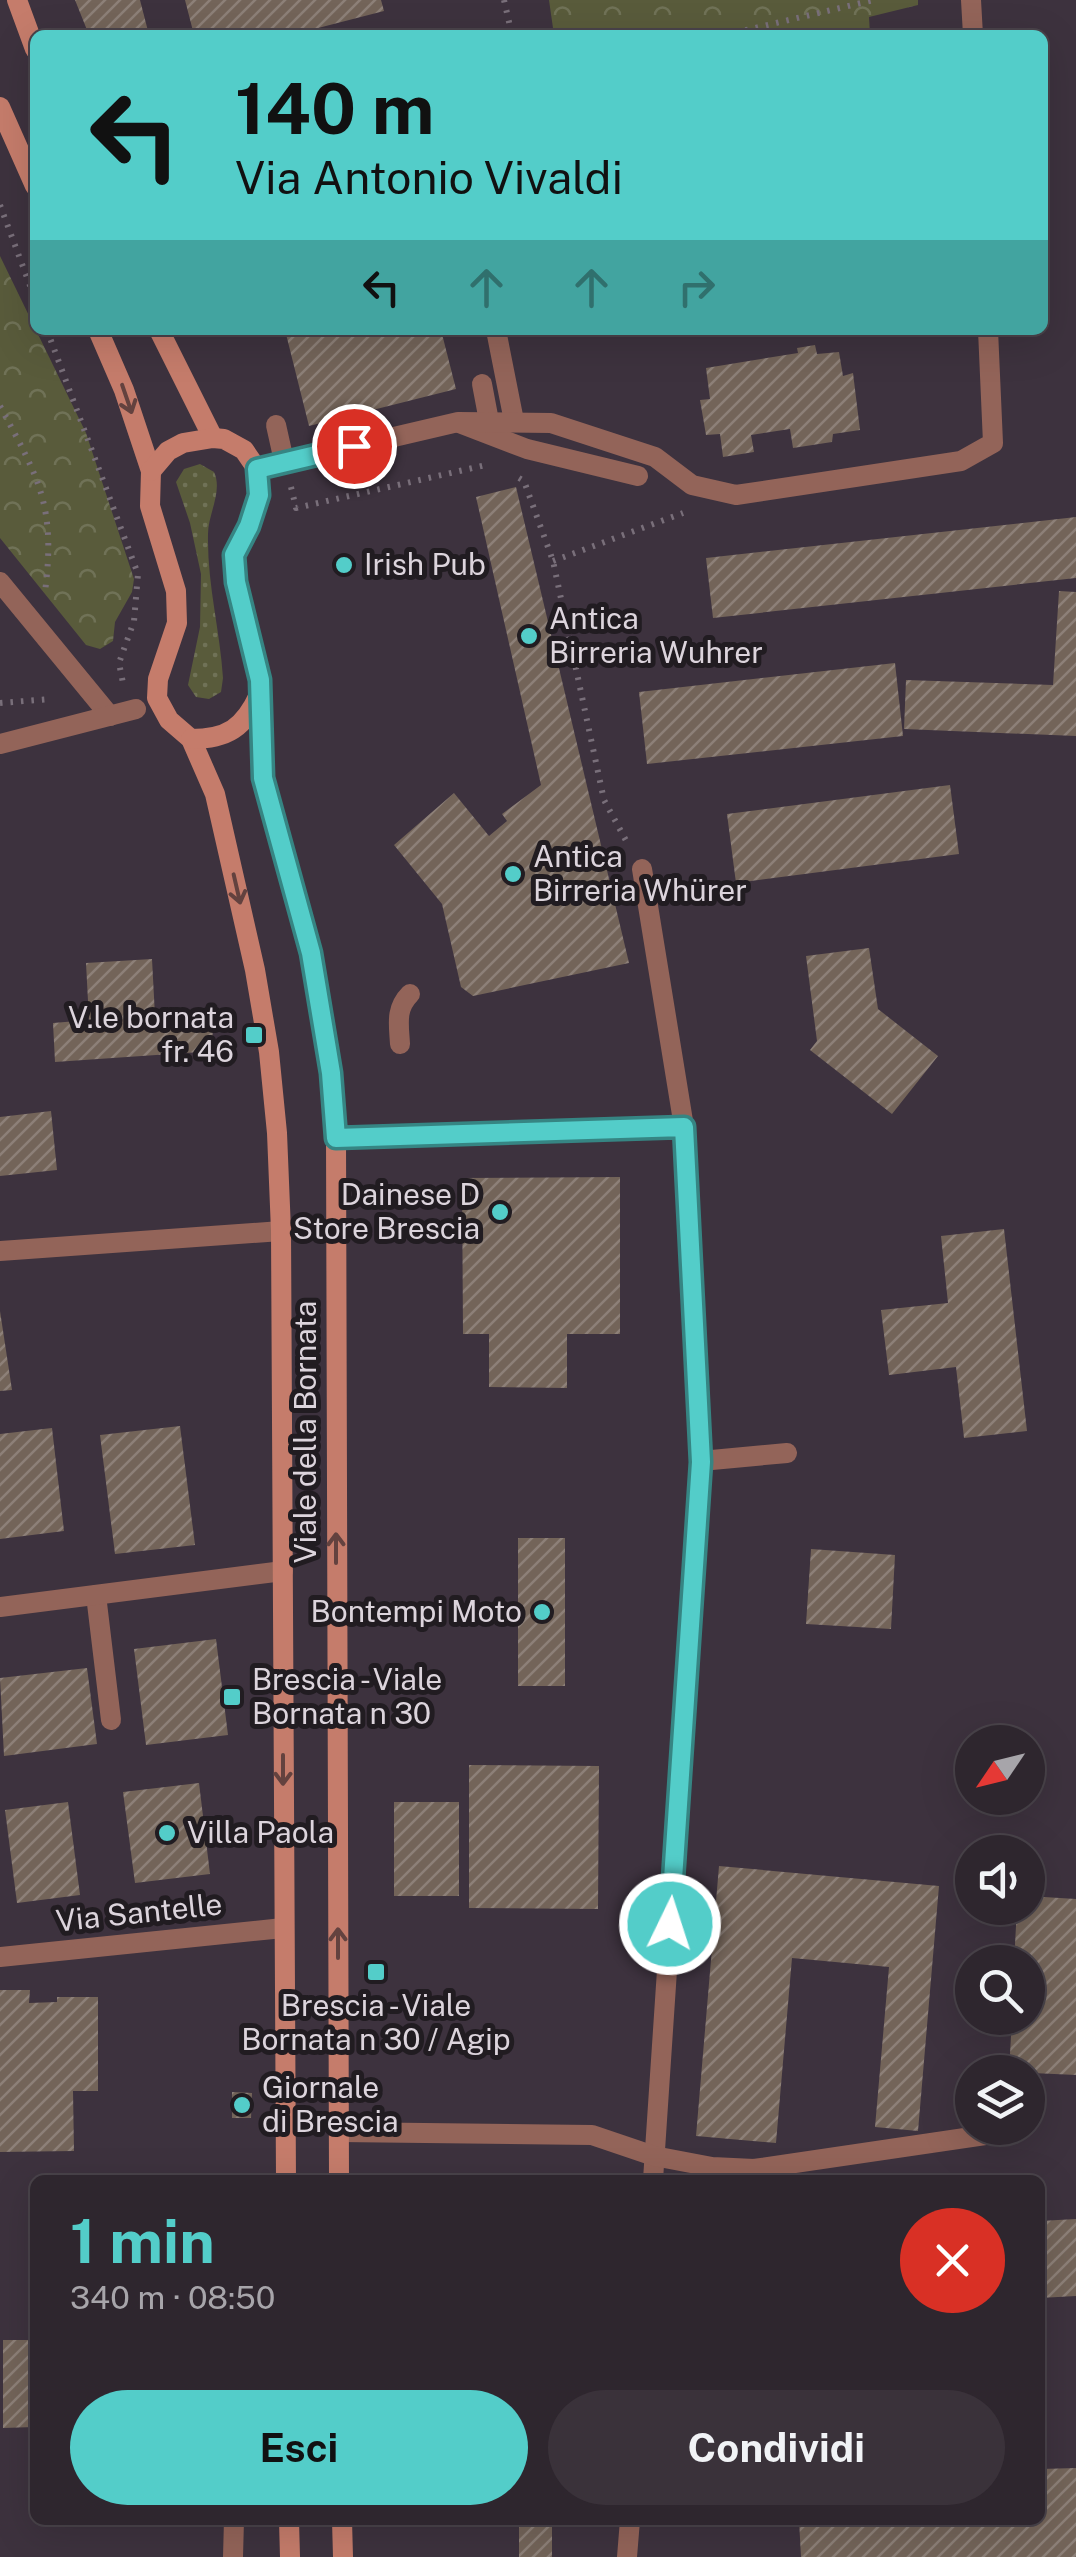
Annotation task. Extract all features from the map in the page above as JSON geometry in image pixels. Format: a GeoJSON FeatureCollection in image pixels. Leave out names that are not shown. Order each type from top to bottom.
{"type":"FeatureCollection","features":[{"type":"Feature","properties":{"kind":"main road"},"geometry":{"type":"LineString","coordinates":[[18,0],[30,35]]}},
{"type":"Feature","properties":{"kind":"main road"},"geometry":{"type":"LineString","coordinates":[[0,106],[30,175]]}},
{"type":"Feature","properties":{"kind":"main road"},"geometry":{"type":"LineString","coordinates":[[100,335],[124,390],[151,471],[150,506],[176,591],[177,623],[158,679],[157,698],[169,720]]}},
{"type":"Feature","properties":{"kind":"main road"},"geometry":{"type":"LineString","coordinates":[[162,335],[214,438]]}},
{"type":"Feature","properties":{"kind":"main road"},"geometry":{"type":"LineString","coordinates":[[151,471],[168,451],[183,443],[214,438],[244,450],[257,469]]}},
{"type":"Feature","properties":{"kind":"main road","name":"Viale della Bornata"},"geometry":{"type":"LineString","coordinates":[[257,469],[259,495],[234,555],[236,582],[260,680],[263,778],[311,953],[331,1073],[336,1138],[339,2175]]}},
{"type":"Feature","properties":{"kind":"main road"},"geometry":{"type":"LineString","coordinates":[[191,740],[215,739],[237,730],[252,711],[259,693]]}},
{"type":"Feature","properties":{"kind":"main road","name":"Viale della Bornata"},"geometry":{"type":"LineString","coordinates":[[169,720],[191,740],[215,794],[255,970],[276,1117],[281,1231],[286,2175]]}},
{"type":"Feature","properties":{"kind":"main road"},"geometry":{"type":"LineString","coordinates":[[289,2525],[290,2557]]}},
{"type":"Feature","properties":{"kind":"main road"},"geometry":{"type":"LineString","coordinates":[[342,2525],[342,2557]]}},
{"type":"Feature","properties":{"kind":"street"},"geometry":{"type":"LineString","coordinates":[[971,0],[973,30]]}},
{"type":"Feature","properties":{"kind":"street"},"geometry":{"type":"LineString","coordinates":[[497,335],[514,421]]}},
{"type":"Feature","properties":{"kind":"street"},"geometry":{"type":"LineString","coordinates":[[257,469],[458,422],[489,421],[551,423],[655,457],[692,485],[736,495],[961,460],[994,443],[988,335]]}},
{"type":"Feature","properties":{"kind":"street"},"geometry":{"type":"LineString","coordinates":[[482,384],[489,421]]}},
{"type":"Feature","properties":{"kind":"street"},"geometry":{"type":"LineString","coordinates":[[458,422],[527,449],[638,476]]}},
{"type":"Feature","properties":{"kind":"street"},"geometry":{"type":"LineString","coordinates":[[276,424],[284,461]]}},
{"type":"Feature","properties":{"kind":"street"},"geometry":{"type":"LineString","coordinates":[[0,582],[110,716]]}},
{"type":"Feature","properties":{"kind":"street"},"geometry":{"type":"LineString","coordinates":[[136,709],[158,679]]}},
{"type":"Feature","properties":{"kind":"street"},"geometry":{"type":"LineString","coordinates":[[0,744],[136,709],[169,720]]}},
{"type":"Feature","properties":{"kind":"street"},"geometry":{"type":"LineString","coordinates":[[642,869],[684,1127],[701,1462],[653,2175]]}},
{"type":"Feature","properties":{"kind":"street"},"geometry":{"type":"LineString","coordinates":[[400,1044],[398,1014],[410,994]]}},
{"type":"Feature","properties":{"kind":"street"},"geometry":{"type":"LineString","coordinates":[[336,1138],[684,1127]]}},
{"type":"Feature","properties":{"kind":"street"},"geometry":{"type":"LineString","coordinates":[[0,1251],[281,1231]]}},
{"type":"Feature","properties":{"kind":"street"},"geometry":{"type":"LineString","coordinates":[[701,1462],[787,1453]]}},
{"type":"Feature","properties":{"kind":"street","name":"Viale della Bornata"},"geometry":{"type":"LineString","coordinates":[[0,1608],[283,1571]]}},
{"type":"Feature","properties":{"kind":"street"},"geometry":{"type":"LineString","coordinates":[[96,1595],[111,1720]]}},
{"type":"Feature","properties":{"kind":"street","name":"Via Santelle"},"geometry":{"type":"LineString","coordinates":[[0,1957],[283,1928]]}},
{"type":"Feature","properties":{"kind":"street"},"geometry":{"type":"LineString","coordinates":[[338,2132],[592,2136],[654,2156],[754,2169],[955,2139]]}},
{"type":"Feature","properties":{"kind":"street"},"geometry":{"type":"LineString","coordinates":[[233,2557],[234,2525]]}},
{"type":"Feature","properties":{"kind":"street"},"geometry":{"type":"LineString","coordinates":[[627,2557],[630,2525]]}},
{"type":"Feature","properties":{"kind":"path"},"geometry":{"type":"LineString","coordinates":[[504,0],[511,30]]}},
{"type":"Feature","properties":{"kind":"path"},"geometry":{"type":"LineString","coordinates":[[746,30],[874,0]]}},
{"type":"Feature","properties":{"kind":"path"},"geometry":{"type":"LineString","coordinates":[[0,205],[30,286]]}},
{"type":"Feature","properties":{"kind":"path"},"geometry":{"type":"LineString","coordinates":[[49,335],[138,574],[134,621],[119,663]]}},
{"type":"Feature","properties":{"kind":"path"},"geometry":{"type":"LineString","coordinates":[[0,406],[40,480],[50,533],[40,632]]}},
{"type":"Feature","properties":{"kind":"path"},"geometry":{"type":"LineString","coordinates":[[291,487],[296,508],[495,463]]}},
{"type":"Feature","properties":{"kind":"path"},"geometry":{"type":"LineString","coordinates":[[510,472],[524,481],[553,561],[604,800],[642,869]]}},
{"type":"Feature","properties":{"kind":"path"},"geometry":{"type":"LineString","coordinates":[[553,561],[687,512]]}},
{"type":"Feature","properties":{"kind":"path"},"geometry":{"type":"LineString","coordinates":[[0,703],[54,698]]}},
{"type":"Feature","properties":{"kind":"green space"},"geometry":{"type":"Polygon","coordinates":[[[549,0],[918,0],[918,5],[869,17],[870,30],[553,30],[549,0]]]}},
{"type":"Feature","properties":{"kind":"green space"},"geometry":{"type":"Polygon","coordinates":[[[0,256],[30,318],[30,335],[38,335],[86,433],[134,579],[132,592],[115,622],[113,641],[100,649],[86,645],[0,538],[0,256]]]}},
{"type":"Feature","properties":{"kind":"green space"},"geometry":{"type":"Polygon","coordinates":[[[200,464],[214,472],[217,487],[208,553],[223,678],[221,692],[209,699],[196,697],[188,685],[200,627],[201,574],[176,482],[184,469],[200,464]]]}},
{"type":"Feature","properties":{"kind":"building"},"geometry":{"type":"Polygon","coordinates":[[[75,0],[140,0],[148,30],[87,30],[75,0]]]}},
{"type":"Feature","properties":{"kind":"building"},"geometry":{"type":"Polygon","coordinates":[[[185,0],[381,0],[384,11],[310,30],[193,30],[185,0]]]}},
{"type":"Feature","properties":{"kind":"building"},"geometry":{"type":"Polygon","coordinates":[[[286,335],[442,335],[456,389],[309,426],[286,335]]]}},
{"type":"Feature","properties":{"kind":"building"},"geometry":{"type":"Polygon","coordinates":[[[815,345],[817,354],[839,352],[843,376],[853,373],[860,430],[833,434],[832,442],[793,448],[790,429],[751,435],[754,452],[723,457],[720,434],[706,435],[700,400],[710,399],[706,368],[798,353],[797,348],[815,345]]]}},
{"type":"Feature","properties":{"kind":"building","name":"Antica Birreria Whürer"},"geometry":{"type":"Polygon","coordinates":[[[516,487],[629,963],[473,996],[461,987],[442,904],[394,845],[454,793],[489,836],[507,821],[502,814],[541,785],[476,497],[516,487]]]}},
{"type":"Feature","properties":{"kind":"building"},"geometry":{"type":"Polygon","coordinates":[[[1076,517],[1076,578],[713,618],[706,558],[1076,517]]]}},
{"type":"Feature","properties":{"kind":"building"},"geometry":{"type":"Polygon","coordinates":[[[1059,591],[1076,592],[1076,736],[904,729],[906,680],[1053,685],[1059,591]]]}},
{"type":"Feature","properties":{"kind":"building"},"geometry":{"type":"Polygon","coordinates":[[[895,663],[903,736],[647,764],[639,692],[895,663]]]}},
{"type":"Feature","properties":{"kind":"building"},"geometry":{"type":"Polygon","coordinates":[[[950,785],[959,854],[736,883],[727,814],[950,785]]]}},
{"type":"Feature","properties":{"kind":"building"},"geometry":{"type":"Polygon","coordinates":[[[869,948],[878,1009],[938,1056],[892,1114],[810,1050],[817,1041],[806,956],[869,948]]]}},
{"type":"Feature","properties":{"kind":"building"},"geometry":{"type":"Polygon","coordinates":[[[152,959],[155,1016],[211,1012],[214,1051],[55,1062],[53,1023],[89,1020],[86,963],[152,959]]]}},
{"type":"Feature","properties":{"kind":"building"},"geometry":{"type":"Polygon","coordinates":[[[51,1111],[57,1170],[0,1176],[0,1117],[51,1111]]]}},
{"type":"Feature","properties":{"kind":"building"},"geometry":{"type":"Polygon","coordinates":[[[620,1177],[620,1334],[567,1334],[567,1388],[489,1387],[489,1334],[463,1334],[462,1178],[620,1177]]]}},
{"type":"Feature","properties":{"kind":"building"},"geometry":{"type":"Polygon","coordinates":[[[1004,1229],[1027,1431],[964,1438],[956,1367],[889,1375],[881,1310],[948,1303],[941,1236],[1004,1229]]]}},
{"type":"Feature","properties":{"kind":"building"},"geometry":{"type":"Polygon","coordinates":[[[0,1311],[12,1390],[0,1391],[0,1311]]]}},
{"type":"Feature","properties":{"kind":"building"},"geometry":{"type":"Polygon","coordinates":[[[180,1426],[195,1545],[115,1554],[100,1435],[180,1426]]]}},
{"type":"Feature","properties":{"kind":"building"},"geometry":{"type":"Polygon","coordinates":[[[52,1428],[64,1531],[0,1539],[0,1434],[52,1428]]]}},
{"type":"Feature","properties":{"kind":"building","name":"Bontempi Moto"},"geometry":{"type":"Polygon","coordinates":[[[518,1538],[565,1538],[565,1686],[518,1686],[518,1538]]]}},
{"type":"Feature","properties":{"kind":"building"},"geometry":{"type":"Polygon","coordinates":[[[811,1549],[895,1555],[891,1629],[806,1624],[811,1549]]]}},
{"type":"Feature","properties":{"kind":"building"},"geometry":{"type":"Polygon","coordinates":[[[216,1639],[228,1735],[146,1745],[134,1649],[216,1639]]]}},
{"type":"Feature","properties":{"kind":"building"},"geometry":{"type":"Polygon","coordinates":[[[87,1668],[97,1744],[4,1756],[0,1678],[87,1668]]]}},
{"type":"Feature","properties":{"kind":"building"},"geometry":{"type":"Polygon","coordinates":[[[469,1765],[599,1766],[598,1909],[469,1908],[469,1765]]]}},
{"type":"Feature","properties":{"kind":"building","name":"Villa Paola"},"geometry":{"type":"Polygon","coordinates":[[[199,1783],[210,1874],[135,1883],[123,1792],[199,1783]]]}},
{"type":"Feature","properties":{"kind":"building"},"geometry":{"type":"Polygon","coordinates":[[[68,1802],[80,1895],[17,1903],[5,1810],[68,1802]]]}},
{"type":"Feature","properties":{"kind":"building"},"geometry":{"type":"Polygon","coordinates":[[[394,1802],[459,1802],[459,1896],[394,1896],[394,1802]]]}},
{"type":"Feature","properties":{"kind":"building"},"geometry":{"type":"Polygon","coordinates":[[[719,1866],[939,1886],[918,2131],[875,2127],[889,1967],[792,1958],[776,2143],[696,2136],[719,1866]]]}},
{"type":"Feature","properties":{"kind":"building"},"geometry":{"type":"Polygon","coordinates":[[[1045,1897],[1076,1899],[1076,2075],[1045,2074],[1045,2055],[1010,2055],[1011,2035],[1045,2035],[1045,1945],[1015,1945],[1016,1925],[1045,1925],[1045,1897]]]}},
{"type":"Feature","properties":{"kind":"building"},"geometry":{"type":"Polygon","coordinates":[[[0,1990],[30,1990],[29,2003],[57,2002],[57,1997],[98,1997],[98,2091],[73,2091],[74,2151],[0,2152],[0,1990]]]}},
{"type":"Feature","properties":{"kind":"building","name":"Giornale di Brescia"},"geometry":{"type":"Polygon","coordinates":[[[232,2092],[252,2093],[251,2118],[232,2118],[232,2092]]]}},
{"type":"Feature","properties":{"kind":"building"},"geometry":{"type":"Polygon","coordinates":[[[1076,2219],[1076,2296],[1045,2298],[1045,2221],[1076,2219]]]}},
{"type":"Feature","properties":{"kind":"building"},"geometry":{"type":"Polygon","coordinates":[[[3,2340],[30,2340],[30,2427],[3,2428],[3,2340]]]}},
{"type":"Feature","properties":{"kind":"building"},"geometry":{"type":"Polygon","coordinates":[[[1076,2468],[1076,2557],[801,2557],[799,2525],[1045,2525],[1045,2469],[1076,2468]]]}},
{"type":"Feature","properties":{"kind":"building"},"geometry":{"type":"Polygon","coordinates":[[[519,2525],[552,2525],[552,2557],[519,2557],[519,2525]]]}},
{"type":"Feature","properties":{"kind":"place","name":"Irish Pub"},"geometry":{"type":"Point","coordinates":[344,565]}},
{"type":"Feature","properties":{"kind":"place","name":"Antica Birreria Wuhrer"},"geometry":{"type":"Point","coordinates":[529,636]}},
{"type":"Feature","properties":{"kind":"place","name":"Antica Birreria Whürer"},"geometry":{"type":"Point","coordinates":[513,874]}},
{"type":"Feature","properties":{"kind":"place","name":"V.le bornata fr. 46"},"geometry":{"type":"Point","coordinates":[254,1035]}},
{"type":"Feature","properties":{"kind":"place","name":"Dainese D Store Brescia"},"geometry":{"type":"Point","coordinates":[500,1212]}},
{"type":"Feature","properties":{"kind":"place","name":"Bontempi Moto"},"geometry":{"type":"Point","coordinates":[542,1612]}},
{"type":"Feature","properties":{"kind":"place","name":"Brescia - Viale Bornata n 30"},"geometry":{"type":"Point","coordinates":[232,1697]}},
{"type":"Feature","properties":{"kind":"place","name":"Villa Paola"},"geometry":{"type":"Point","coordinates":[167,1833]}},
{"type":"Feature","properties":{"kind":"place","name":"Brescia - Viale Bornata n 30 / Agip"},"geometry":{"type":"Point","coordinates":[376,1972]}},
{"type":"Feature","properties":{"kind":"place","name":"Giornale di Brescia"},"geometry":{"type":"Point","coordinates":[242,2105]}},
{"type":"Feature","properties":{"kind":"route"},"geometry":{"type":"LineString","coordinates":[[354,446],[257,469],[259,495],[234,555],[236,582],[260,680],[263,778],[311,953],[331,1073],[336,1138],[684,1127],[701,1462],[670,1924]]}}]}
